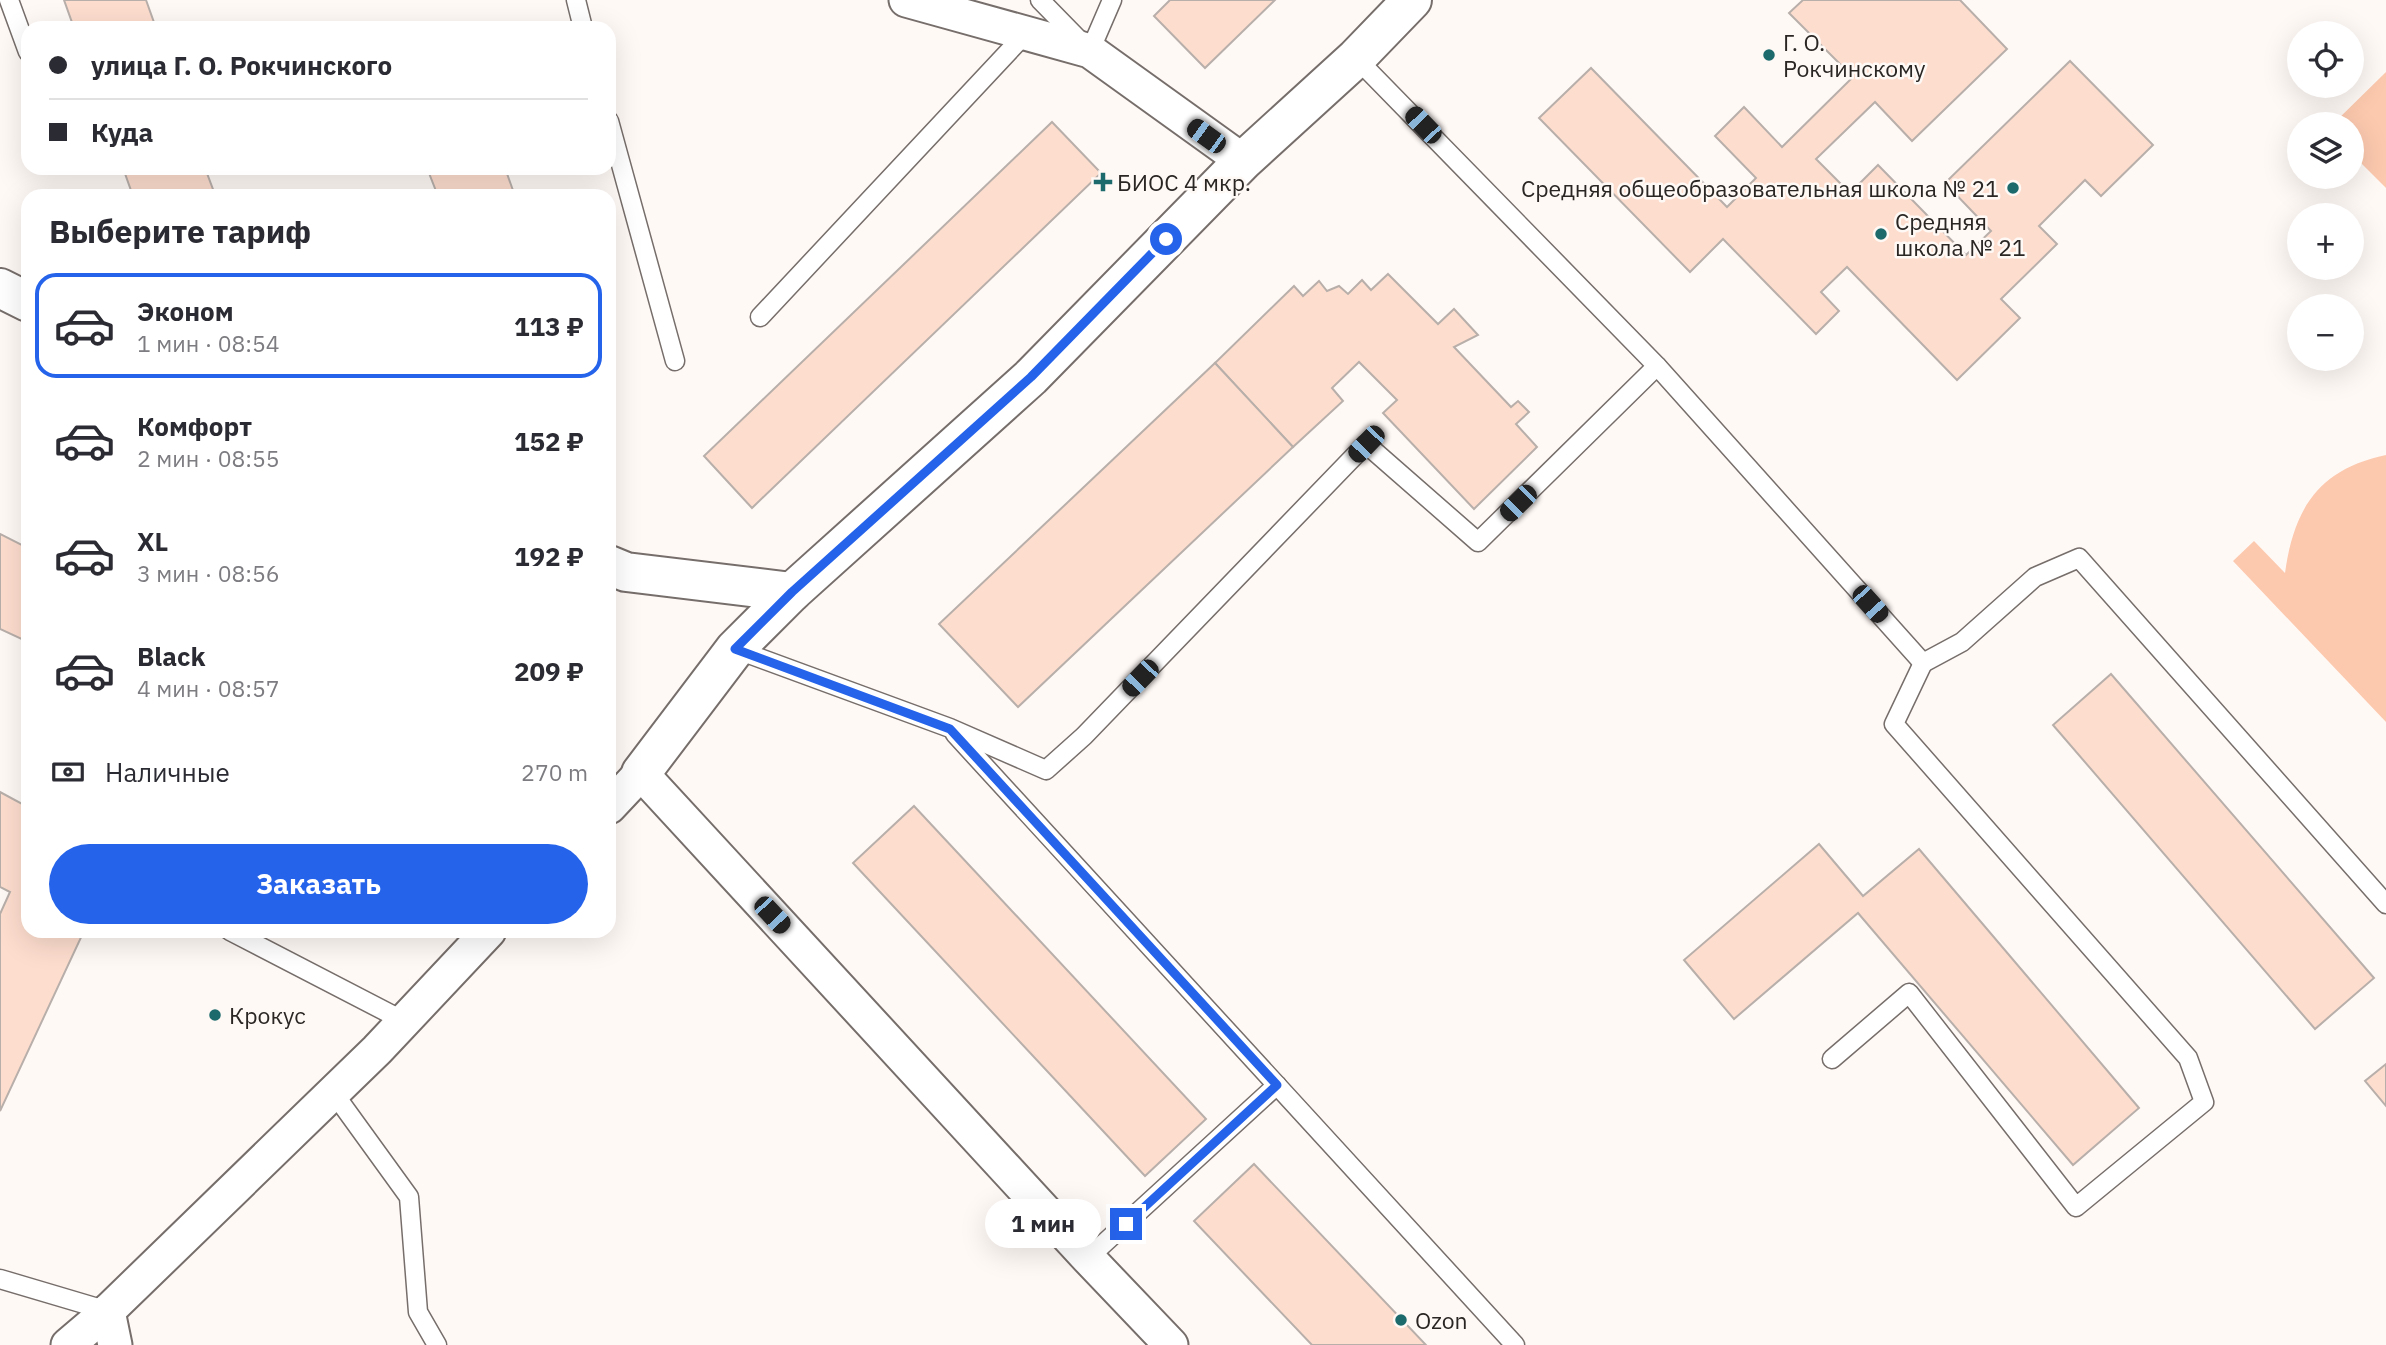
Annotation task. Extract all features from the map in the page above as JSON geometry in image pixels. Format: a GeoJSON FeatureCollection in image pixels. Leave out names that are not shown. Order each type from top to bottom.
{"type":"FeatureCollection","features":[{"type":"Feature","properties":{"kind":"street"},"geometry":{"type":"LineString","coordinates":[[905,0],[1090,51],[1243,161]]}},
{"type":"Feature","properties":{"kind":"street"},"geometry":{"type":"LineString","coordinates":[[616,800],[641,773],[735,649],[792,592],[1031,377],[1243,161],[1356,58],[1412,0]]}},
{"type":"Feature","properties":{"kind":"street"},"geometry":{"type":"LineString","coordinates":[[0,288],[21,298]]}},
{"type":"Feature","properties":{"kind":"street"},"geometry":{"type":"LineString","coordinates":[[616,568],[626,572],[792,592]]}},
{"type":"Feature","properties":{"kind":"street"},"geometry":{"type":"LineString","coordinates":[[641,773],[1171,1345]]}},
{"type":"Feature","properties":{"kind":"street"},"geometry":{"type":"LineString","coordinates":[[68,1345],[108,1311],[334,1092],[482,938]]}},
{"type":"Feature","properties":{"kind":"street"},"geometry":{"type":"LineString","coordinates":[[108,1311],[115,1345]]}},
{"type":"Feature","properties":{"kind":"lane"},"geometry":{"type":"LineString","coordinates":[[9,0],[21,33]]}},
{"type":"Feature","properties":{"kind":"lane"},"geometry":{"type":"LineString","coordinates":[[576,0],[581,21]]}},
{"type":"Feature","properties":{"kind":"lane"},"geometry":{"type":"LineString","coordinates":[[1040,0],[1090,51],[1112,0]]}},
{"type":"Feature","properties":{"kind":"lane"},"geometry":{"type":"LineString","coordinates":[[760,317],[1026,33]]}},
{"type":"Feature","properties":{"kind":"lane"},"geometry":{"type":"LineString","coordinates":[[1356,58],[1657,366],[1923,663]]}},
{"type":"Feature","properties":{"kind":"lane"},"geometry":{"type":"LineString","coordinates":[[616,146],[675,361]]}},
{"type":"Feature","properties":{"kind":"lane"},"geometry":{"type":"LineString","coordinates":[[735,649],[950,729],[1046,770],[1084,736],[1366,444],[1478,542],[1657,366]]}},
{"type":"Feature","properties":{"kind":"lane"},"geometry":{"type":"LineString","coordinates":[[1832,1059],[1909,993],[2076,1207],[2204,1102],[2188,1058],[1894,724],[1923,663],[1962,642],[2035,577],[2080,558],[2386,904]]}},
{"type":"Feature","properties":{"kind":"lane"},"geometry":{"type":"LineString","coordinates":[[950,729],[1515,1345]]}},
{"type":"Feature","properties":{"kind":"lane"},"geometry":{"type":"LineString","coordinates":[[244,938],[404,1021]]}},
{"type":"Feature","properties":{"kind":"lane"},"geometry":{"type":"LineString","coordinates":[[1088,1258],[1277,1085]]}},
{"type":"Feature","properties":{"kind":"lane"},"geometry":{"type":"LineString","coordinates":[[334,1092],[409,1197],[418,1312],[437,1345]]}},
{"type":"Feature","properties":{"kind":"lane"},"geometry":{"type":"LineString","coordinates":[[0,1279],[108,1311]]}},
{"type":"Feature","properties":{"kind":"shaded area"},"geometry":{"type":"Polygon","coordinates":[[[2386,72],[2386,188],[2364,166],[2364,112],[2345,112],[2360,98],[2364,98],[2364,94],[2386,72]]]}},
{"type":"Feature","properties":{"kind":"shaded area"},"geometry":{"type":"Polygon","coordinates":[[[2386,455],[2386,722],[2233,561],[2254,541],[2285,573],[2295,529],[2314,495],[2327,481],[2343,470],[2386,455]]]}},
{"type":"Feature","properties":{"kind":"building"},"geometry":{"type":"Polygon","coordinates":[[[64,0],[146,0],[154,21],[72,21],[64,0]]]}},
{"type":"Feature","properties":{"kind":"building"},"geometry":{"type":"Polygon","coordinates":[[[1170,0],[1275,0],[1205,68],[1154,16],[1170,0]]]}},
{"type":"Feature","properties":{"kind":"building","name":"Средняя общеобразовательная школа № 21"},"geometry":{"type":"Polygon","coordinates":[[[1803,0],[1960,0],[2007,49],[1912,141],[1875,102],[1816,159],[1850,193],[1878,165],[1966,255],[1991,231],[1945,183],[2070,61],[2153,145],[2101,196],[2085,180],[2039,226],[2057,244],[2001,299],[2020,318],[1957,380],[1847,267],[1821,292],[1839,311],[1816,334],[1723,239],[1690,272],[1539,118],[1591,68],[1727,207],[1756,178],[1715,136],[1744,107],[1782,147],[1853,77],[1789,13],[1803,0]]]}},
{"type":"Feature","properties":{"kind":"building"},"geometry":{"type":"Polygon","coordinates":[[[1052,122],[1101,173],[752,508],[704,456],[1052,122]]]}},
{"type":"Feature","properties":{"kind":"building"},"geometry":{"type":"Polygon","coordinates":[[[126,175],[208,175],[213,189],[130,189],[126,175]]]}},
{"type":"Feature","properties":{"kind":"building"},"geometry":{"type":"Polygon","coordinates":[[[430,175],[508,175],[512,189],[435,189],[430,175]]]}},
{"type":"Feature","properties":{"kind":"building"},"geometry":{"type":"Polygon","coordinates":[[[1388,274],[1438,324],[1454,309],[1478,335],[1454,347],[1511,407],[1518,401],[1529,412],[1516,424],[1537,447],[1474,509],[1383,413],[1397,400],[1359,362],[1332,388],[1343,401],[1293,447],[1215,363],[1294,286],[1303,296],[1319,281],[1327,291],[1339,286],[1348,294],[1362,280],[1371,290],[1388,274]]]}},
{"type":"Feature","properties":{"kind":"building"},"geometry":{"type":"Polygon","coordinates":[[[1215,363],[1293,447],[1018,707],[939,624],[1215,363]]]}},
{"type":"Feature","properties":{"kind":"building"},"geometry":{"type":"Polygon","coordinates":[[[0,534],[21,544],[21,639],[0,629],[0,534]]]}},
{"type":"Feature","properties":{"kind":"building"},"geometry":{"type":"Polygon","coordinates":[[[2111,674],[2374,978],[2315,1029],[2053,725],[2111,674]]]}},
{"type":"Feature","properties":{"kind":"building"},"geometry":{"type":"Polygon","coordinates":[[[0,792],[21,803],[21,938],[81,938],[0,1111],[0,914],[10,892],[0,887],[0,792]]]}},
{"type":"Feature","properties":{"kind":"building"},"geometry":{"type":"Polygon","coordinates":[[[914,806],[1206,1119],[1145,1176],[853,863],[914,806]]]}},
{"type":"Feature","properties":{"kind":"building"},"geometry":{"type":"Polygon","coordinates":[[[1819,844],[1863,896],[1919,849],[2139,1108],[2073,1165],[1858,913],[1734,1019],[1684,960],[1819,844]]]}},
{"type":"Feature","properties":{"kind":"building"},"geometry":{"type":"Polygon","coordinates":[[[2386,1064],[2386,1106],[2365,1081],[2386,1064]]]}},
{"type":"Feature","properties":{"kind":"building"},"geometry":{"type":"Polygon","coordinates":[[[1254,1164],[1426,1345],[1312,1345],[1194,1221],[1254,1164]]]}},
{"type":"Feature","properties":{"kind":"place","name":"Г. О. Рокчинскому"},"geometry":{"type":"Point","coordinates":[1769,55]}},
{"type":"Feature","properties":{"kind":"place","name":"БИОС 4 мкр."},"geometry":{"type":"Point","coordinates":[1103,182]}},
{"type":"Feature","properties":{"kind":"place","name":"Средняя общеобразовательная школа № 21"},"geometry":{"type":"Point","coordinates":[2013,188]}},
{"type":"Feature","properties":{"kind":"place","name":"Средняя школа № 21"},"geometry":{"type":"Point","coordinates":[1881,234]}},
{"type":"Feature","properties":{"kind":"place","name":"Крокус"},"geometry":{"type":"Point","coordinates":[215,1015]}},
{"type":"Feature","properties":{"kind":"place","name":"Ozon"},"geometry":{"type":"Point","coordinates":[1401,1320]}},
{"type":"Feature","properties":{"kind":"route"},"geometry":{"type":"LineString","coordinates":[[1126,1224],[1277,1085],[950,729],[735,649],[792,592],[1031,377],[1166,239]]}}]}
